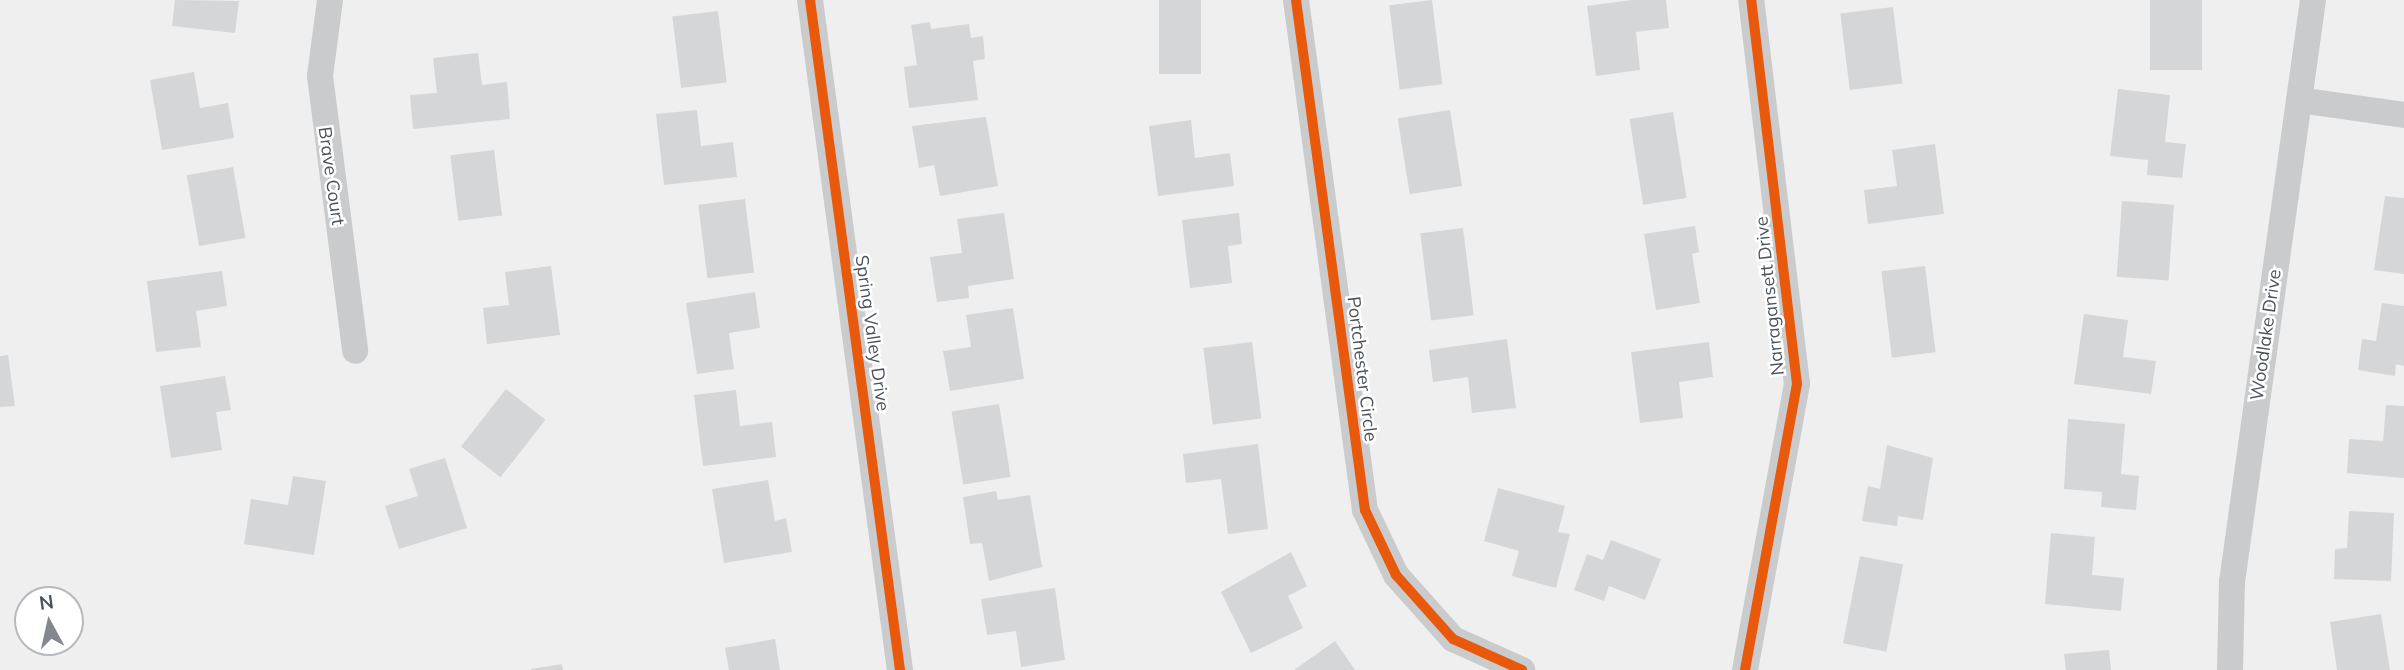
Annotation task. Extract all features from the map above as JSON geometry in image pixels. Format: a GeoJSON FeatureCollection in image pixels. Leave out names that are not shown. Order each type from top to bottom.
{"type":"FeatureCollection","features":[{"type":"Feature","properties":{"kind":"street","name":"Brave Court"},"geometry":{"type":"LineString","coordinates":[[330,0],[321,89],[355,351]]}},
{"type":"Feature","properties":{"kind":"street","name":"Spring Valley Drive"},"geometry":{"type":"LineString","coordinates":[[810,0],[900,670]]}},
{"type":"Feature","properties":{"kind":"street","name":"Portchester Circle"},"geometry":{"type":"LineString","coordinates":[[1296,0],[1365,510],[1396,576],[1453,639],[1522,670]]}},
{"type":"Feature","properties":{"kind":"street","name":"Narragansett Drive"},"geometry":{"type":"LineString","coordinates":[[1745,670],[1797,384],[1751,0]]}},
{"type":"Feature","properties":{"kind":"street","name":"Woodlake Drive"},"geometry":{"type":"LineString","coordinates":[[2231,670],[2232,582],[2313,0]]}},
{"type":"Feature","properties":{"kind":"street"},"geometry":{"type":"LineString","coordinates":[[2299,100],[2404,115]]}},
{"type":"Feature","properties":{"kind":"building"},"geometry":{"type":"Polygon","coordinates":[[[175,0],[239,1],[235,33],[172,26],[175,0]]]}},
{"type":"Feature","properties":{"kind":"building"},"geometry":{"type":"Polygon","coordinates":[[[1159,0],[1201,0],[1201,74],[1159,74],[1159,0]]]}},
{"type":"Feature","properties":{"kind":"building"},"geometry":{"type":"Polygon","coordinates":[[[1432,0],[1442,84],[1400,90],[1389,5],[1432,0]]]}},
{"type":"Feature","properties":{"kind":"building"},"geometry":{"type":"Polygon","coordinates":[[[1632,0],[1666,0],[1669,28],[1636,32],[1640,70],[1596,76],[1587,6],[1632,0]]]}},
{"type":"Feature","properties":{"kind":"building"},"geometry":{"type":"Polygon","coordinates":[[[2150,0],[2202,0],[2202,70],[2150,70],[2150,0]]]}},
{"type":"Feature","properties":{"kind":"building"},"geometry":{"type":"Polygon","coordinates":[[[1893,7],[1902,83],[1850,90],[1840,13],[1893,7]]]}},
{"type":"Feature","properties":{"kind":"building"},"geometry":{"type":"Polygon","coordinates":[[[718,11],[727,82],[681,88],[672,17],[718,11]]]}},
{"type":"Feature","properties":{"kind":"building"},"geometry":{"type":"Polygon","coordinates":[[[930,22],[931,29],[969,24],[971,38],[983,36],[985,59],[973,61],[978,100],[909,108],[904,67],[917,65],[911,25],[930,22]]]}},
{"type":"Feature","properties":{"kind":"building"},"geometry":{"type":"Polygon","coordinates":[[[478,53],[482,85],[507,82],[510,119],[413,129],[410,95],[437,93],[433,58],[478,53]]]}},
{"type":"Feature","properties":{"kind":"building"},"geometry":{"type":"Polygon","coordinates":[[[194,72],[200,108],[228,103],[234,138],[162,150],[150,80],[194,72]]]}},
{"type":"Feature","properties":{"kind":"building"},"geometry":{"type":"Polygon","coordinates":[[[2118,89],[2170,95],[2165,142],[2186,144],[2182,178],[2147,175],[2148,160],[2110,156],[2118,89]]]}},
{"type":"Feature","properties":{"kind":"building"},"geometry":{"type":"Polygon","coordinates":[[[697,110],[701,146],[733,142],[737,177],[664,185],[656,114],[697,110]]]}},
{"type":"Feature","properties":{"kind":"building"},"geometry":{"type":"Polygon","coordinates":[[[1450,110],[1462,186],[1410,194],[1398,118],[1450,110]]]}},
{"type":"Feature","properties":{"kind":"building"},"geometry":{"type":"Polygon","coordinates":[[[1673,112],[1687,198],[1643,205],[1630,119],[1673,112]]]}},
{"type":"Feature","properties":{"kind":"building"},"geometry":{"type":"Polygon","coordinates":[[[986,117],[998,186],[940,196],[934,165],[919,168],[912,126],[986,117]]]}},
{"type":"Feature","properties":{"kind":"building"},"geometry":{"type":"Polygon","coordinates":[[[1191,120],[1195,158],[1230,153],[1234,186],[1158,196],[1149,126],[1191,120]]]}},
{"type":"Feature","properties":{"kind":"building"},"geometry":{"type":"Polygon","coordinates":[[[1935,144],[1944,214],[1868,224],[1864,190],[1897,186],[1892,150],[1935,144]]]}},
{"type":"Feature","properties":{"kind":"building"},"geometry":{"type":"Polygon","coordinates":[[[494,150],[502,216],[458,221],[450,155],[494,150]]]}},
{"type":"Feature","properties":{"kind":"building"},"geometry":{"type":"Polygon","coordinates":[[[233,167],[246,238],[199,246],[187,175],[233,167]]]}},
{"type":"Feature","properties":{"kind":"building"},"geometry":{"type":"Polygon","coordinates":[[[2385,196],[2404,198],[2404,274],[2374,270],[2385,196]]]}},
{"type":"Feature","properties":{"kind":"building"},"geometry":{"type":"Polygon","coordinates":[[[745,199],[754,272],[707,278],[698,205],[745,199]]]}},
{"type":"Feature","properties":{"kind":"building"},"geometry":{"type":"Polygon","coordinates":[[[2122,201],[2174,205],[2169,280],[2117,277],[2122,201]]]}},
{"type":"Feature","properties":{"kind":"building"},"geometry":{"type":"Polygon","coordinates":[[[1004,213],[1014,279],[968,286],[969,298],[937,302],[930,257],[962,253],[957,219],[1004,213]]]}},
{"type":"Feature","properties":{"kind":"building"},"geometry":{"type":"Polygon","coordinates":[[[1239,213],[1242,244],[1228,246],[1232,283],[1190,288],[1182,220],[1239,213]]]}},
{"type":"Feature","properties":{"kind":"building"},"geometry":{"type":"Polygon","coordinates":[[[1695,226],[1699,252],[1692,254],[1700,303],[1656,310],[1644,234],[1695,226]]]}},
{"type":"Feature","properties":{"kind":"building"},"geometry":{"type":"Polygon","coordinates":[[[1463,228],[1474,315],[1431,321],[1420,233],[1463,228]]]}},
{"type":"Feature","properties":{"kind":"building"},"geometry":{"type":"Polygon","coordinates":[[[551,266],[560,335],[487,344],[483,308],[509,305],[505,272],[551,266]]]}},
{"type":"Feature","properties":{"kind":"building"},"geometry":{"type":"Polygon","coordinates":[[[1925,266],[1936,352],[1892,358],[1881,271],[1925,266]]]}},
{"type":"Feature","properties":{"kind":"building"},"geometry":{"type":"Polygon","coordinates":[[[222,271],[227,306],[196,311],[201,347],[156,352],[147,281],[222,271]]]}},
{"type":"Feature","properties":{"kind":"building"},"geometry":{"type":"Polygon","coordinates":[[[755,292],[760,328],[729,333],[734,369],[697,374],[686,303],[755,292]]]}},
{"type":"Feature","properties":{"kind":"building"},"geometry":{"type":"Polygon","coordinates":[[[2382,303],[2404,306],[2404,366],[2396,364],[2395,376],[2358,370],[2362,339],[2376,341],[2382,303]]]}},
{"type":"Feature","properties":{"kind":"building"},"geometry":{"type":"Polygon","coordinates":[[[1013,308],[1024,379],[950,391],[943,351],[971,347],[966,315],[1013,308]]]}},
{"type":"Feature","properties":{"kind":"building"},"geometry":{"type":"Polygon","coordinates":[[[2084,314],[2128,320],[2123,357],[2156,361],[2151,394],[2074,384],[2084,314]]]}},
{"type":"Feature","properties":{"kind":"building"},"geometry":{"type":"Polygon","coordinates":[[[1507,339],[1516,408],[1472,413],[1468,377],[1433,382],[1429,350],[1507,339]]]}},
{"type":"Feature","properties":{"kind":"building"},"geometry":{"type":"Polygon","coordinates":[[[1252,342],[1261,418],[1213,424],[1203,348],[1252,342]]]}},
{"type":"Feature","properties":{"kind":"building"},"geometry":{"type":"Polygon","coordinates":[[[1709,342],[1713,377],[1679,382],[1683,418],[1640,423],[1631,352],[1709,342]]]}},
{"type":"Feature","properties":{"kind":"building"},"geometry":{"type":"Polygon","coordinates":[[[8,355],[15,406],[0,407],[0,356],[8,355]]]}},
{"type":"Feature","properties":{"kind":"building"},"geometry":{"type":"Polygon","coordinates":[[[225,376],[231,410],[216,412],[222,450],[171,458],[160,386],[225,376]]]}},
{"type":"Feature","properties":{"kind":"building"},"geometry":{"type":"Polygon","coordinates":[[[506,389],[545,420],[500,477],[461,447],[506,389]]]}},
{"type":"Feature","properties":{"kind":"building"},"geometry":{"type":"Polygon","coordinates":[[[736,390],[740,426],[772,422],[776,457],[703,466],[694,395],[736,390]]]}},
{"type":"Feature","properties":{"kind":"building"},"geometry":{"type":"Polygon","coordinates":[[[999,404],[1011,477],[963,485],[952,412],[999,404]]]}},
{"type":"Feature","properties":{"kind":"building"},"geometry":{"type":"Polygon","coordinates":[[[2386,405],[2404,406],[2404,478],[2347,473],[2349,439],[2383,441],[2386,405]]]}},
{"type":"Feature","properties":{"kind":"building"},"geometry":{"type":"Polygon","coordinates":[[[2068,419],[2125,424],[2121,474],[2139,476],[2136,510],[2101,507],[2102,492],[2064,489],[2068,419]]]}},
{"type":"Feature","properties":{"kind":"building"},"geometry":{"type":"Polygon","coordinates":[[[1258,444],[1268,529],[1228,534],[1221,479],[1186,483],[1183,454],[1258,444]]]}},
{"type":"Feature","properties":{"kind":"building"},"geometry":{"type":"Polygon","coordinates":[[[1887,445],[1933,458],[1923,520],[1898,516],[1897,526],[1862,521],[1868,486],[1880,489],[1887,445]]]}},
{"type":"Feature","properties":{"kind":"building"},"geometry":{"type":"Polygon","coordinates":[[[445,458],[467,528],[399,549],[385,506],[418,496],[409,469],[445,458]]]}},
{"type":"Feature","properties":{"kind":"building"},"geometry":{"type":"Polygon","coordinates":[[[293,476],[326,481],[314,555],[244,544],[251,499],[288,505],[293,476]]]}},
{"type":"Feature","properties":{"kind":"building"},"geometry":{"type":"Polygon","coordinates":[[[768,480],[775,521],[786,518],[792,552],[724,563],[712,489],[768,480]]]}},
{"type":"Feature","properties":{"kind":"building"},"geometry":{"type":"Polygon","coordinates":[[[1498,488],[1565,506],[1558,532],[1570,534],[1556,588],[1512,576],[1519,551],[1484,541],[1498,488]]]}},
{"type":"Feature","properties":{"kind":"building"},"geometry":{"type":"Polygon","coordinates":[[[996,491],[998,500],[1030,495],[1042,567],[989,581],[982,543],[970,544],[963,497],[996,491]]]}},
{"type":"Feature","properties":{"kind":"building"},"geometry":{"type":"Polygon","coordinates":[[[2349,511],[2394,513],[2391,581],[2334,579],[2335,549],[2347,548],[2349,511]]]}},
{"type":"Feature","properties":{"kind":"building"},"geometry":{"type":"Polygon","coordinates":[[[2051,533],[2095,537],[2092,575],[2124,578],[2121,611],[2045,604],[2051,533]]]}},
{"type":"Feature","properties":{"kind":"building"},"geometry":{"type":"Polygon","coordinates":[[[1611,540],[1661,559],[1645,600],[1609,586],[1604,601],[1574,590],[1587,554],[1603,560],[1611,540]]]}},
{"type":"Feature","properties":{"kind":"building"},"geometry":{"type":"Polygon","coordinates":[[[1291,552],[1307,586],[1288,596],[1303,628],[1251,653],[1221,592],[1291,552]]]}},
{"type":"Feature","properties":{"kind":"building"},"geometry":{"type":"Polygon","coordinates":[[[1860,556],[1903,564],[1886,652],[1843,643],[1860,556]]]}},
{"type":"Feature","properties":{"kind":"building"},"geometry":{"type":"Polygon","coordinates":[[[1055,588],[1065,660],[1021,667],[1016,631],[987,635],[981,599],[1055,588]]]}},
{"type":"Feature","properties":{"kind":"building"},"geometry":{"type":"Polygon","coordinates":[[[2381,614],[2390,670],[2337,670],[2330,622],[2381,614]]]}},
{"type":"Feature","properties":{"kind":"building"},"geometry":{"type":"Polygon","coordinates":[[[775,639],[780,670],[729,670],[725,648],[775,639]]]}},
{"type":"Feature","properties":{"kind":"building"},"geometry":{"type":"Polygon","coordinates":[[[1335,641],[1355,670],[1294,670],[1335,641]]]}},
{"type":"Feature","properties":{"kind":"building"},"geometry":{"type":"Polygon","coordinates":[[[2109,650],[2111,670],[2066,670],[2064,654],[2109,650]]]}},
{"type":"Feature","properties":{"kind":"building"},"geometry":{"type":"Polygon","coordinates":[[[562,664],[563,670],[531,670],[531,669],[562,664]]]}},
{"type":"Feature","properties":{"kind":"cycle path"},"geometry":{"type":"LineString","coordinates":[[810,0],[900,670]]}},
{"type":"Feature","properties":{"kind":"cycle path"},"geometry":{"type":"LineString","coordinates":[[1296,0],[1365,510],[1396,575],[1453,639],[1522,670]]}},
{"type":"Feature","properties":{"kind":"cycle path"},"geometry":{"type":"LineString","coordinates":[[1745,670],[1797,384],[1751,0]]}}]}
